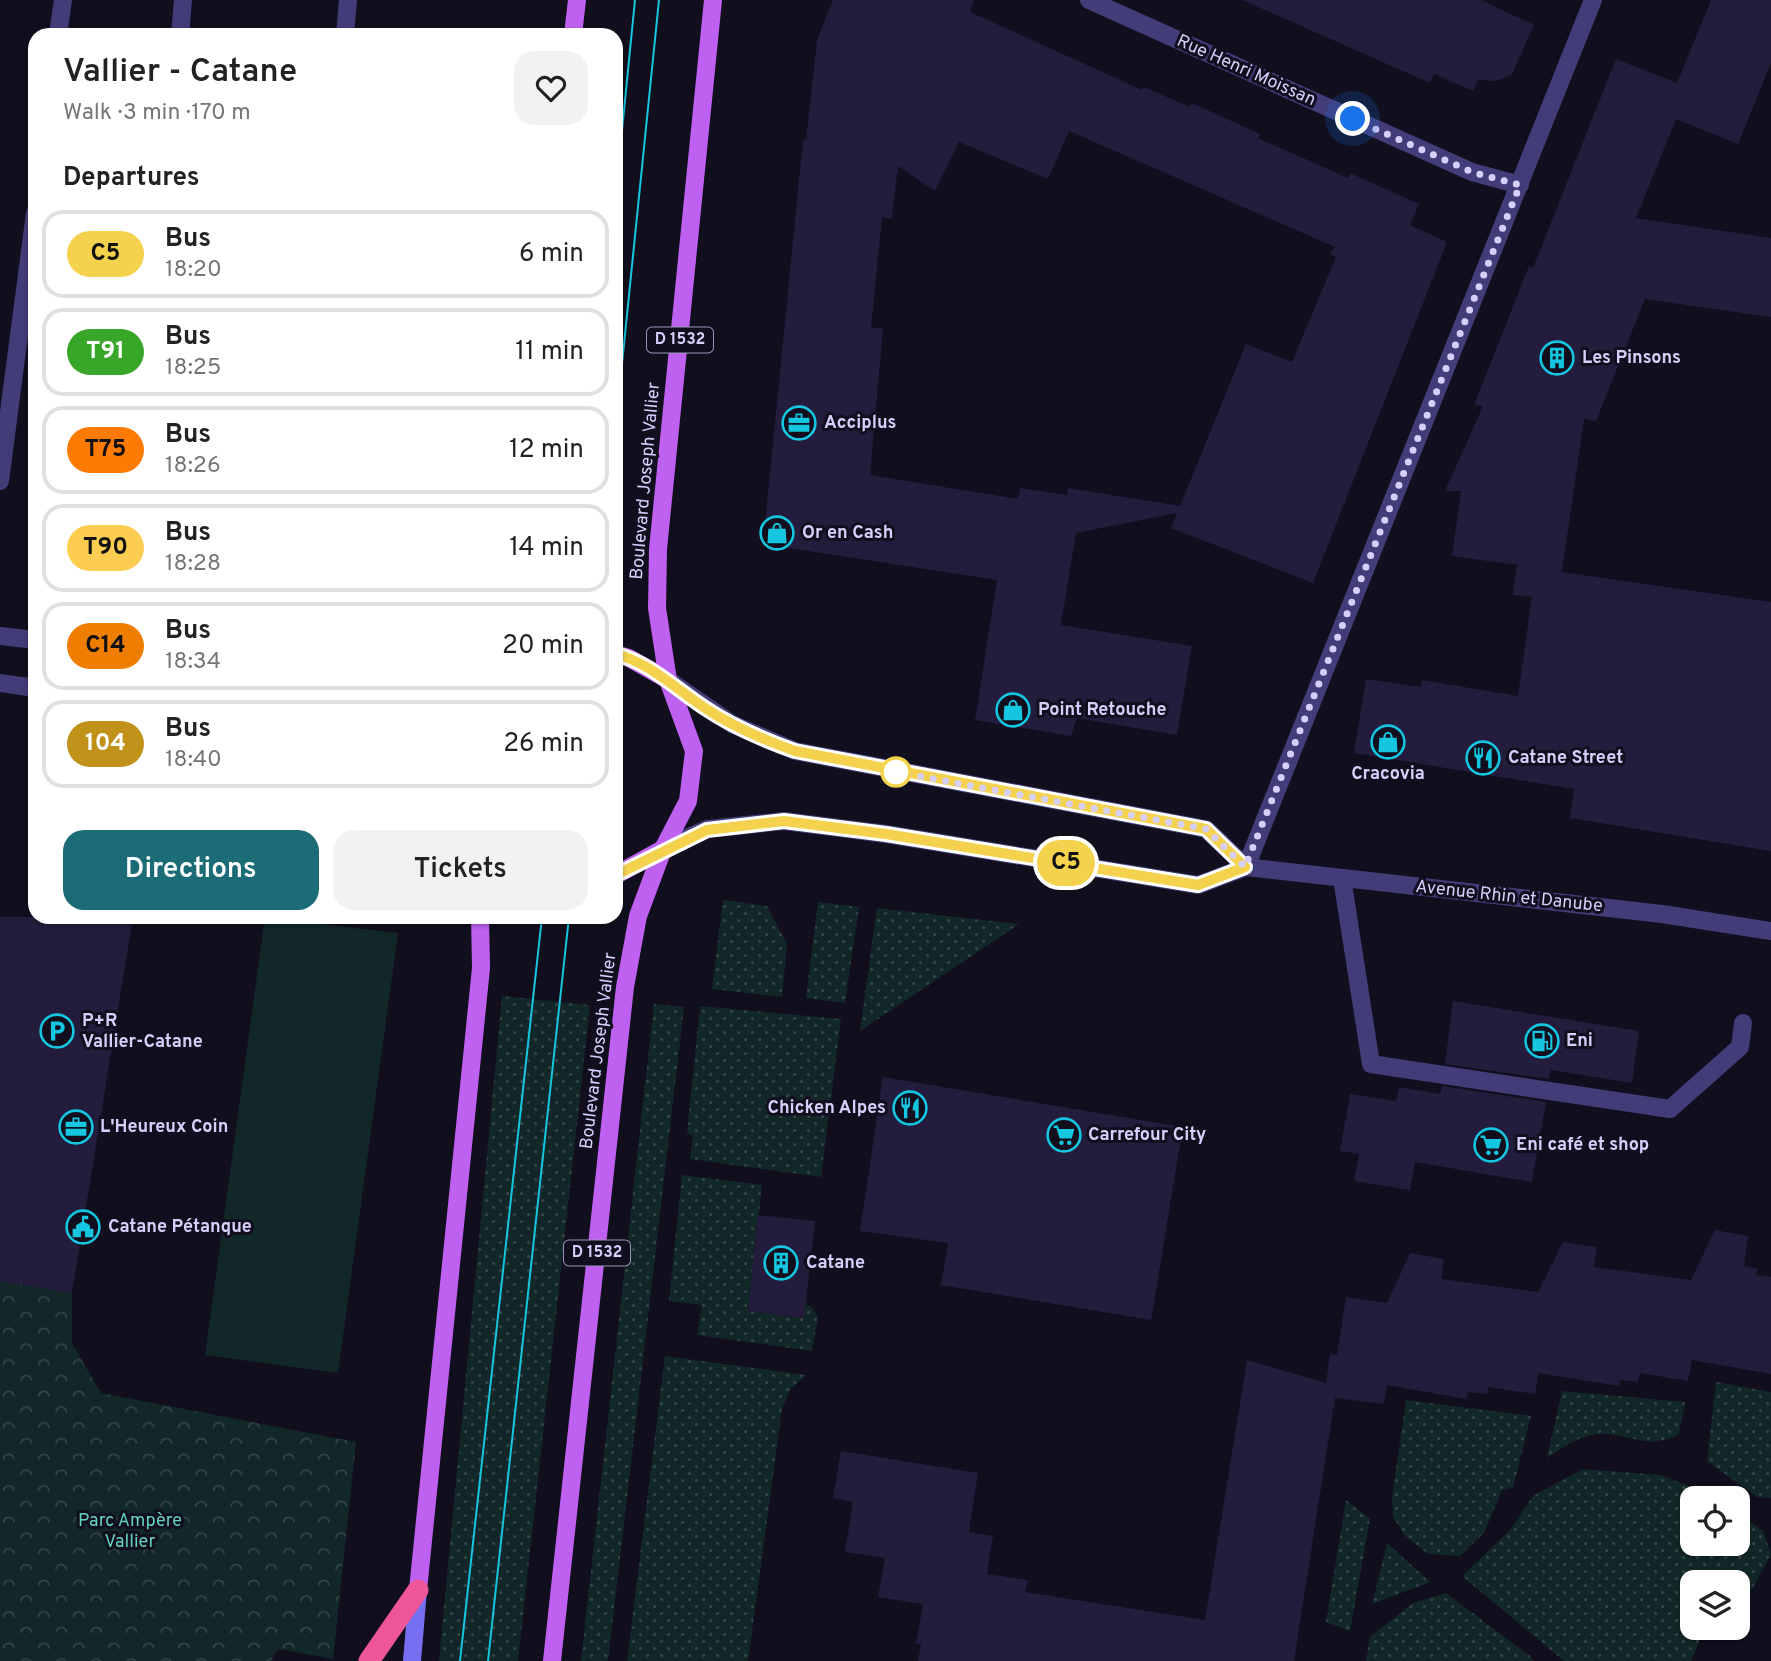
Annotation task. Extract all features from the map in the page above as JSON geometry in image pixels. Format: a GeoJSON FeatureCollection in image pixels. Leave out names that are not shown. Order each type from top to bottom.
{"type":"FeatureCollection","features":[{"type":"Feature","properties":{"kind":"highway"},"geometry":{"type":"LineString","coordinates":[[369,1661],[418,1590]]}},
{"type":"Feature","properties":{"kind":"main road"},"geometry":{"type":"LineString","coordinates":[[574,28],[577,0]]}},
{"type":"Feature","properties":{"kind":"main road","name":"Boulevard Joseph Vallier"},"geometry":{"type":"LineString","coordinates":[[552,1661],[625,987],[638,916],[663,849],[688,802],[694,751],[668,680],[657,608],[658,549],[713,0]]}},
{"type":"Feature","properties":{"kind":"main road"},"geometry":{"type":"LineString","coordinates":[[623,656],[668,680]]}},
{"type":"Feature","properties":{"kind":"main road"},"geometry":{"type":"LineString","coordinates":[[623,871],[663,849]]}},
{"type":"Feature","properties":{"kind":"main road"},"geometry":{"type":"LineString","coordinates":[[412,1661],[480,981],[480,924]]}},
{"type":"Feature","properties":{"kind":"street"},"geometry":{"type":"LineString","coordinates":[[59,28],[63,0]]}},
{"type":"Feature","properties":{"kind":"street"},"geometry":{"type":"LineString","coordinates":[[181,28],[183,0]]}},
{"type":"Feature","properties":{"kind":"street"},"geometry":{"type":"LineString","coordinates":[[346,28],[348,0]]}},
{"type":"Feature","properties":{"kind":"street","name":"Rue Henri Moissan"},"geometry":{"type":"LineString","coordinates":[[1089,0],[1472,172],[1520,185]]}},
{"type":"Feature","properties":{"kind":"street"},"geometry":{"type":"LineString","coordinates":[[668,680],[732,724],[795,751],[1206,829],[1245,867],[1593,0]]}},
{"type":"Feature","properties":{"kind":"street"},"geometry":{"type":"LineString","coordinates":[[0,481],[28,267]]}},
{"type":"Feature","properties":{"kind":"street"},"geometry":{"type":"LineString","coordinates":[[0,635],[28,639]]}},
{"type":"Feature","properties":{"kind":"street"},"geometry":{"type":"LineString","coordinates":[[0,683],[28,687]]}},
{"type":"Feature","properties":{"kind":"street","name":"Avenue Rhin et Danube"},"geometry":{"type":"LineString","coordinates":[[663,849],[707,830],[784,821],[886,834],[1198,885],[1245,867],[1662,914],[1771,931]]}},
{"type":"Feature","properties":{"kind":"street"},"geometry":{"type":"LineString","coordinates":[[1342,878],[1371,1063],[1670,1109],[1740,1047],[1743,1023]]}},
{"type":"Feature","properties":{"kind":"green space"},"geometry":{"type":"Polygon","coordinates":[[[723,900],[767,906],[787,944],[782,997],[712,989],[723,900]]]}},
{"type":"Feature","properties":{"kind":"green space"},"geometry":{"type":"Polygon","coordinates":[[[818,902],[859,907],[845,1003],[806,998],[818,902]]]}},
{"type":"Feature","properties":{"kind":"green space"},"geometry":{"type":"Polygon","coordinates":[[[877,908],[1019,924],[860,1031],[877,908]]]}},
{"type":"Feature","properties":{"kind":"green space"},"geometry":{"type":"Polygon","coordinates":[[[264,924],[323,924],[398,933],[338,1373],[205,1355],[264,924]]]}},
{"type":"Feature","properties":{"kind":"green space"},"geometry":{"type":"Polygon","coordinates":[[[502,996],[590,1005],[518,1661],[439,1661],[502,996]]]}},
{"type":"Feature","properties":{"kind":"green space"},"geometry":{"type":"Polygon","coordinates":[[[654,1004],[684,1007],[608,1661],[581,1661],[654,1004]]]}},
{"type":"Feature","properties":{"kind":"green space"},"geometry":{"type":"Polygon","coordinates":[[[700,1006],[841,1019],[821,1177],[690,1159],[693,1136],[687,1133],[700,1006]]]}},
{"type":"Feature","properties":{"kind":"green space"},"geometry":{"type":"Polygon","coordinates":[[[682,1175],[762,1185],[748,1311],[803,1318],[805,1305],[812,1307],[818,1317],[812,1351],[697,1335],[702,1305],[669,1301],[682,1175]]]}},
{"type":"Feature","properties":{"kind":"green space","name":"Parc Ampère Vallier"},"geometry":{"type":"Polygon","coordinates":[[[0,1281],[72,1293],[72,1343],[101,1393],[356,1442],[333,1659],[278,1649],[271,1661],[0,1661],[0,1281]]]}},
{"type":"Feature","properties":{"kind":"green space"},"geometry":{"type":"Polygon","coordinates":[[[665,1356],[806,1375],[790,1390],[782,1409],[748,1661],[627,1661],[665,1356]]]}},
{"type":"Feature","properties":{"kind":"green space"},"geometry":{"type":"Polygon","coordinates":[[[1716,1382],[1771,1392],[1771,1498],[1757,1497],[1750,1492],[1750,1486],[1742,1486],[1707,1461],[1716,1382]]]}},
{"type":"Feature","properties":{"kind":"green space"},"geometry":{"type":"Polygon","coordinates":[[[1562,1391],[1685,1402],[1679,1434],[1656,1441],[1604,1434],[1586,1436],[1547,1458],[1562,1391]]]}},
{"type":"Feature","properties":{"kind":"green space"},"geometry":{"type":"Polygon","coordinates":[[[1406,1400],[1531,1416],[1513,1488],[1502,1490],[1484,1533],[1460,1556],[1428,1554],[1405,1536],[1393,1517],[1392,1497],[1406,1400]]]}},
{"type":"Feature","properties":{"kind":"green space"},"geometry":{"type":"Polygon","coordinates":[[[1583,1469],[1660,1475],[1690,1486],[1680,1486],[1680,1556],[1750,1556],[1750,1521],[1763,1531],[1771,1554],[1750,1591],[1750,1570],[1680,1570],[1680,1640],[1700,1640],[1691,1661],[1564,1661],[1462,1576],[1510,1530],[1533,1496],[1583,1469]]]}},
{"type":"Feature","properties":{"kind":"green space"},"geometry":{"type":"Polygon","coordinates":[[[1346,1500],[1370,1519],[1350,1631],[1326,1622],[1346,1500]]]}},
{"type":"Feature","properties":{"kind":"green space"},"geometry":{"type":"Polygon","coordinates":[[[1387,1543],[1430,1582],[1372,1604],[1387,1543]]]}},
{"type":"Feature","properties":{"kind":"green space"},"geometry":{"type":"Polygon","coordinates":[[[1446,1593],[1534,1661],[1366,1661],[1370,1637],[1413,1603],[1446,1593]]]}},
{"type":"Feature","properties":{"kind":"building"},"geometry":{"type":"Polygon","coordinates":[[[833,0],[974,0],[970,12],[1142,90],[1144,87],[1190,107],[1192,103],[1260,134],[1258,138],[1348,178],[1350,173],[1419,204],[1410,225],[1447,242],[1313,583],[1171,528],[1177,513],[1076,533],[1061,625],[1192,646],[1177,735],[1077,718],[1071,736],[975,720],[997,580],[763,544],[803,140],[806,141],[817,40],[833,0]],[[1069,131],[1048,179],[959,142],[935,191],[898,166],[892,219],[882,217],[871,327],[883,329],[870,475],[1018,499],[1020,488],[1067,495],[1068,488],[1180,506],[1246,344],[1292,362],[1336,257],[1330,254],[1335,247],[1069,131]]]}},
{"type":"Feature","properties":{"kind":"building"},"geometry":{"type":"Polygon","coordinates":[[[1242,0],[1481,0],[1534,25],[1512,74],[1497,81],[1478,80],[1473,91],[1434,74],[1430,83],[1242,0]]]}},
{"type":"Feature","properties":{"kind":"building"},"geometry":{"type":"Polygon","coordinates":[[[1711,0],[1771,0],[1771,63],[1738,144],[1676,119],[1636,218],[1771,238],[1771,317],[1645,299],[1596,421],[1584,419],[1562,572],[1771,602],[1771,851],[1570,818],[1574,789],[1354,753],[1366,679],[1421,687],[1422,680],[1518,696],[1532,597],[1513,595],[1517,565],[1452,556],[1461,491],[1445,491],[1483,406],[1474,405],[1529,266],[1533,268],[1616,59],[1677,83],[1711,0]]]}},
{"type":"Feature","properties":{"kind":"building","name":"P+R Vallier-Catane"},"geometry":{"type":"Polygon","coordinates":[[[0,917],[28,917],[28,924],[132,924],[72,1293],[0,1281],[0,917]]]}},
{"type":"Feature","properties":{"kind":"building"},"geometry":{"type":"Polygon","coordinates":[[[1453,1001],[1639,1031],[1632,1083],[1551,1070],[1549,1079],[1445,1064],[1453,1001]]]}},
{"type":"Feature","properties":{"kind":"building"},"geometry":{"type":"Polygon","coordinates":[[[883,1077],[1183,1127],[1151,1320],[941,1285],[948,1243],[860,1231],[883,1077]]]}},
{"type":"Feature","properties":{"kind":"building"},"geometry":{"type":"Polygon","coordinates":[[[1442,1086],[1546,1102],[1532,1182],[1415,1162],[1410,1190],[1354,1181],[1359,1154],[1340,1151],[1350,1094],[1396,1101],[1399,1087],[1440,1094],[1442,1086]]]}},
{"type":"Feature","properties":{"kind":"building","name":"Catane"},"geometry":{"type":"Polygon","coordinates":[[[758,1215],[815,1221],[804,1318],[748,1311],[758,1215]]]}},
{"type":"Feature","properties":{"kind":"building"},"geometry":{"type":"Polygon","coordinates":[[[1715,1230],[1748,1236],[1744,1266],[1758,1269],[1756,1275],[1771,1277],[1771,1374],[1692,1360],[1688,1381],[1640,1373],[1638,1382],[1620,1380],[1619,1386],[1538,1373],[1535,1394],[1488,1387],[1487,1394],[1468,1392],[1466,1399],[1387,1385],[1384,1404],[1335,1398],[1294,1661],[918,1661],[921,1644],[916,1644],[923,1604],[878,1597],[885,1558],[845,1552],[853,1502],[833,1498],[841,1451],[978,1473],[969,1532],[993,1536],[987,1574],[1028,1580],[1025,1592],[1205,1620],[1247,1360],[1326,1383],[1330,1354],[1337,1355],[1346,1297],[1387,1303],[1410,1253],[1444,1259],[1441,1279],[1538,1292],[1563,1242],[1597,1247],[1594,1267],[1691,1280],[1715,1230]]]}},
{"type":"Feature","properties":{"kind":"tram line"},"geometry":{"type":"LineString","coordinates":[[623,121],[635,0]]}},
{"type":"Feature","properties":{"kind":"tram line"},"geometry":{"type":"LineString","coordinates":[[623,354],[659,0]]}},
{"type":"Feature","properties":{"kind":"tram line"},"geometry":{"type":"LineString","coordinates":[[460,1661],[541,924]]}},
{"type":"Feature","properties":{"kind":"tram line"},"geometry":{"type":"LineString","coordinates":[[488,1661],[568,924]]}},
{"type":"Feature","properties":{"kind":"bus line","name":"C5"},"geometry":{"type":"LineString","coordinates":[[623,656],[668,680],[704,708],[732,724],[795,751],[1206,829],[1245,867],[1198,885],[886,834],[765,821],[707,830],[663,849],[623,871]]}},
{"type":"Feature","properties":{"kind":"place","name":"Les Pinsons"},"geometry":{"type":"Point","coordinates":[1557,358]}},
{"type":"Feature","properties":{"kind":"place","name":"Acciplus"},"geometry":{"type":"Point","coordinates":[799,423]}},
{"type":"Feature","properties":{"kind":"place","name":"Or en Cash"},"geometry":{"type":"Point","coordinates":[777,533]}},
{"type":"Feature","properties":{"kind":"place","name":"Point Retouche"},"geometry":{"type":"Point","coordinates":[1013,710]}},
{"type":"Feature","properties":{"kind":"place","name":"Cracovia"},"geometry":{"type":"Point","coordinates":[1388,742]}},
{"type":"Feature","properties":{"kind":"place","name":"Catane Street"},"geometry":{"type":"Point","coordinates":[1483,758]}},
{"type":"Feature","properties":{"kind":"place","name":"P+R Vallier-Catane"},"geometry":{"type":"Point","coordinates":[57,1031]}},
{"type":"Feature","properties":{"kind":"place","name":"Eni"},"geometry":{"type":"Point","coordinates":[1542,1041]}},
{"type":"Feature","properties":{"kind":"place","name":"Chicken Alpes"},"geometry":{"type":"Point","coordinates":[910,1108]}},
{"type":"Feature","properties":{"kind":"place","name":"L'Heureux Coin"},"geometry":{"type":"Point","coordinates":[76,1127]}},
{"type":"Feature","properties":{"kind":"place","name":"Carrefour City"},"geometry":{"type":"Point","coordinates":[1064,1135]}},
{"type":"Feature","properties":{"kind":"place","name":"Eni café et shop"},"geometry":{"type":"Point","coordinates":[1491,1145]}},
{"type":"Feature","properties":{"kind":"place","name":"Catane Pétanque"},"geometry":{"type":"Point","coordinates":[83,1227]}},
{"type":"Feature","properties":{"kind":"place","name":"Catane"},"geometry":{"type":"Point","coordinates":[781,1263]}},
{"type":"Feature","properties":{"kind":"route"},"geometry":{"type":"LineString","coordinates":[[896,772],[1206,829],[1245,867],[1520,185],[1472,172],[1353,119]]}}]}
